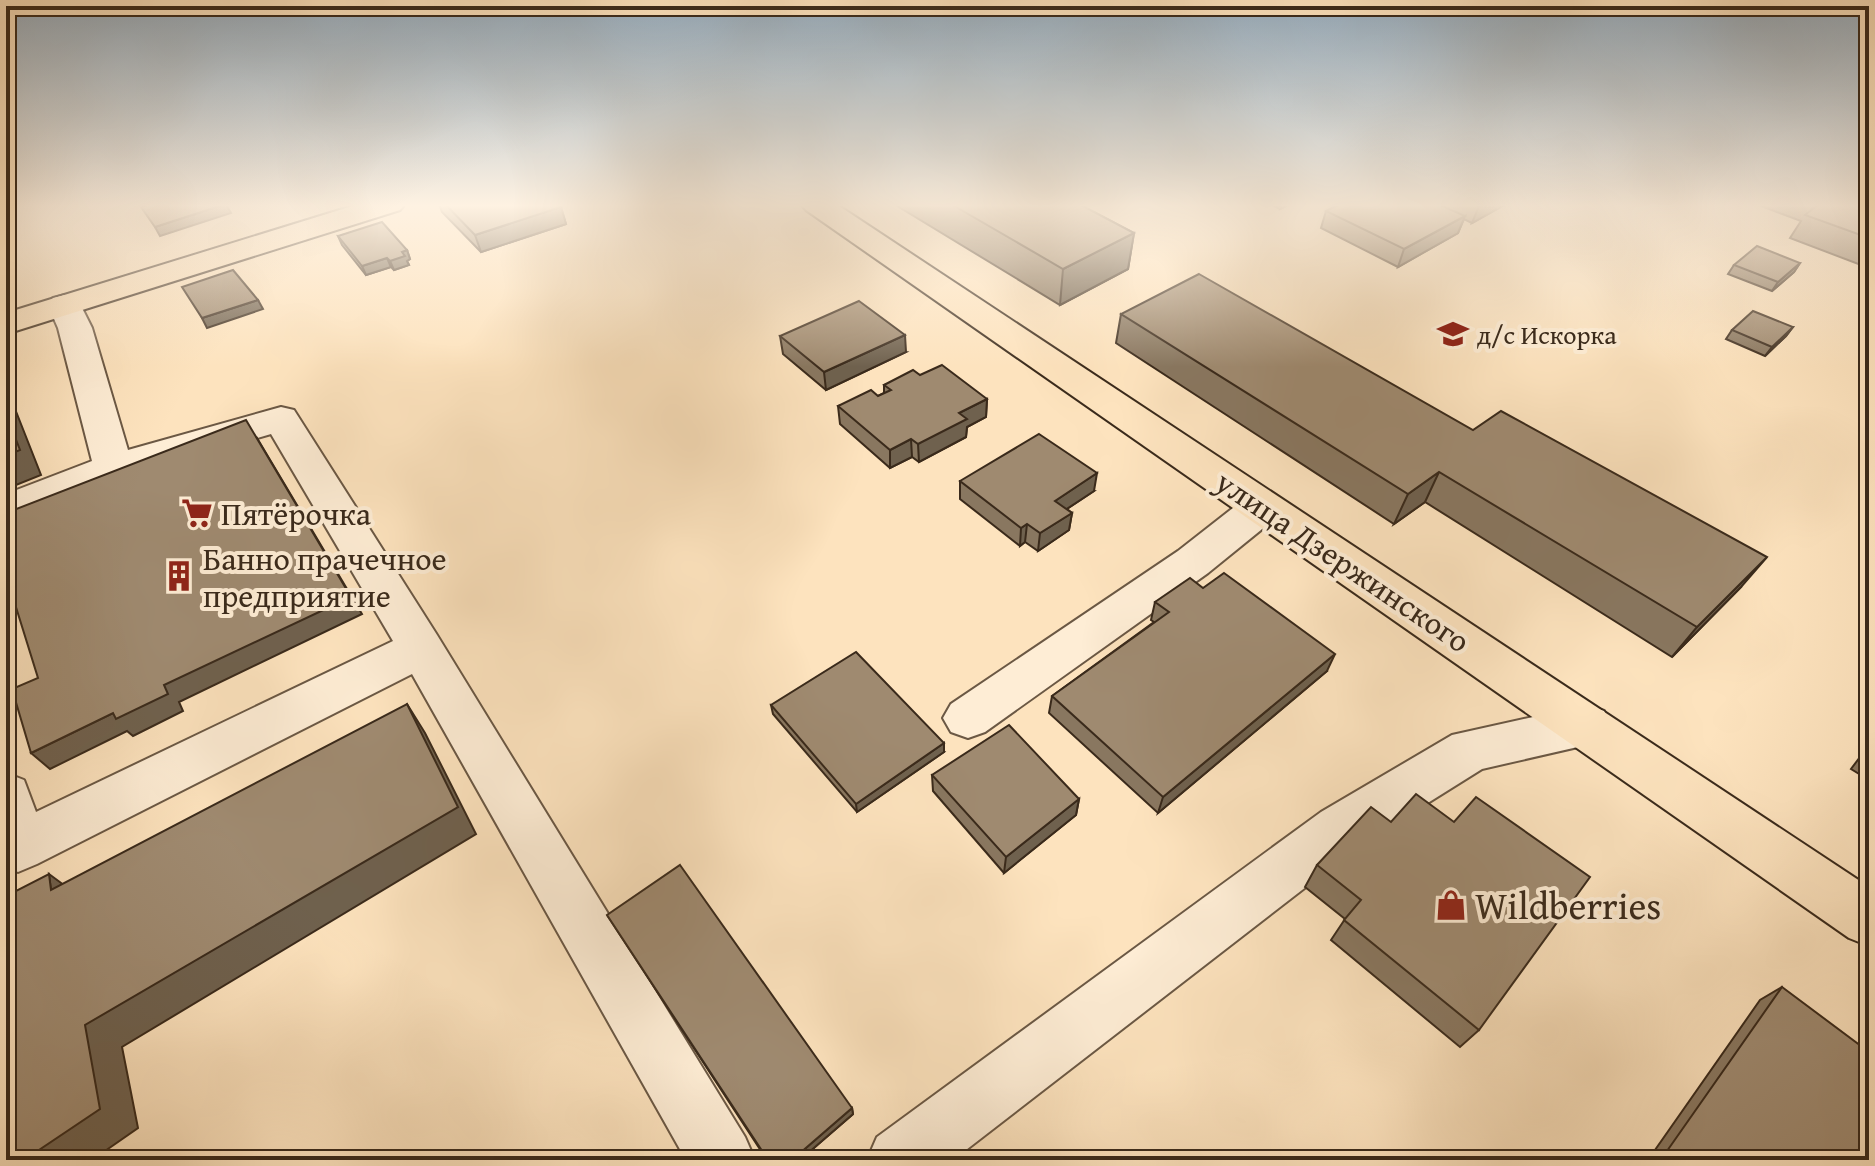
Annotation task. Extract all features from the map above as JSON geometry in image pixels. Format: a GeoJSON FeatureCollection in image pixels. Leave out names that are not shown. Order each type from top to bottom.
{"type":"FeatureCollection","features":[{"type":"Feature","properties":{"kind":"main road"},"geometry":{"type":"LineString","coordinates":[[6,324],[215,258]]}},
{"type":"Feature","properties":{"kind":"main road","name":"улица Дзержинского"},"geometry":{"type":"LineString","coordinates":[[896,258],[1869,919]]}},
{"type":"Feature","properties":{"kind":"lane"},"geometry":{"type":"LineString","coordinates":[[65,305],[75,328],[113,467]]}},
{"type":"Feature","properties":{"kind":"lane"},"geometry":{"type":"LineString","coordinates":[[6,510],[113,467],[281,419],[421,648],[722,1160]]}},
{"type":"Feature","properties":{"kind":"lane"},"geometry":{"type":"LineString","coordinates":[[968,718],[1193,562],[1262,507]]}},
{"type":"Feature","properties":{"kind":"lane"},"geometry":{"type":"LineString","coordinates":[[6,796],[18,847],[421,648]]}},
{"type":"Feature","properties":{"kind":"lane"},"geometry":{"type":"LineString","coordinates":[[900,1160],[1340,829],[1470,750],[1587,726]]}},
{"type":"Feature","properties":{"kind":"building"},"geometry":{"type":"Polygon","coordinates":[[[356,258],[386,258],[362,266],[356,258]]]}},
{"type":"Feature","properties":{"kind":"building"},"geometry":{"type":"Polygon","coordinates":[[[1045,258],[1084,258],[1063,269],[1045,258]]]}},
{"type":"Feature","properties":{"kind":"building"},"geometry":{"type":"Polygon","coordinates":[[[1742,258],[1788,258],[1800,263],[1778,282],[1734,265],[1742,258]]]}},
{"type":"Feature","properties":{"kind":"building"},"geometry":{"type":"Polygon","coordinates":[[[233,270],[258,300],[202,318],[182,287],[233,270]]]}},
{"type":"Feature","properties":{"kind":"building"},"geometry":{"type":"Polygon","coordinates":[[[1199,274],[1473,430],[1501,411],[1767,557],[1697,627],[1439,472],[1408,494],[1121,314],[1199,274]]]}},
{"type":"Feature","properties":{"kind":"building"},"geometry":{"type":"Polygon","coordinates":[[[859,301],[905,335],[824,372],[780,336],[859,301]]]}},
{"type":"Feature","properties":{"kind":"building"},"geometry":{"type":"Polygon","coordinates":[[[1753,311],[1793,327],[1772,347],[1732,330],[1753,311]]]}},
{"type":"Feature","properties":{"kind":"building"},"geometry":{"type":"Polygon","coordinates":[[[942,365],[987,399],[959,413],[967,419],[918,444],[911,439],[890,450],[838,406],[871,390],[878,396],[891,390],[884,385],[913,370],[920,375],[942,365]]]}},
{"type":"Feature","properties":{"kind":"building"},"geometry":{"type":"Polygon","coordinates":[[[6,414],[20,450],[6,456],[6,414]]]}},
{"type":"Feature","properties":{"kind":"building","name":"Банно прачечное предприятие"},"geometry":{"type":"Polygon","coordinates":[[[246,420],[351,597],[164,685],[168,694],[116,719],[113,713],[31,753],[12,689],[38,678],[6,575],[6,513],[246,420]]]}},
{"type":"Feature","properties":{"kind":"building"},"geometry":{"type":"Polygon","coordinates":[[[1039,434],[1097,473],[1055,501],[1072,513],[1040,533],[1027,524],[1021,528],[960,481],[1039,434]]]}},
{"type":"Feature","properties":{"kind":"building"},"geometry":{"type":"Polygon","coordinates":[[[1224,573],[1335,654],[1163,797],[1052,696],[1169,612],[1155,602],[1190,578],[1203,588],[1224,573]]]}},
{"type":"Feature","properties":{"kind":"building"},"geometry":{"type":"Polygon","coordinates":[[[856,652],[944,743],[856,804],[771,705],[856,652]]]}},
{"type":"Feature","properties":{"kind":"building"},"geometry":{"type":"Polygon","coordinates":[[[407,704],[458,807],[85,1025],[100,1109],[24,1160],[6,1160],[6,896],[49,874],[51,890],[407,704]]]}},
{"type":"Feature","properties":{"kind":"building"},"geometry":{"type":"Polygon","coordinates":[[[1009,725],[1079,799],[1006,857],[932,775],[1009,725]]]}},
{"type":"Feature","properties":{"kind":"building"},"geometry":{"type":"Polygon","coordinates":[[[1416,794],[1454,822],[1476,797],[1590,877],[1479,1030],[1344,920],[1361,900],[1317,865],[1371,807],[1391,822],[1416,794]]]}},
{"type":"Feature","properties":{"kind":"building"},"geometry":{"type":"Polygon","coordinates":[[[680,865],[852,1108],[792,1160],[768,1160],[607,915],[680,865]]]}},
{"type":"Feature","properties":{"kind":"building"},"geometry":{"type":"Polygon","coordinates":[[[1782,987],[1869,1052],[1869,1160],[1678,1160],[1667,1151],[1782,987]]]}},
{"type":"Feature","properties":{"kind":"building"},"geometry":{"type":"Polygon","coordinates":[[[233,1152],[236,1160],[221,1160],[233,1152]]]}},
{"type":"Feature","properties":{"kind":"place","name":"д/с Искорка"},"geometry":{"type":"Point","coordinates":[1453,334]}},
{"type":"Feature","properties":{"kind":"place","name":"Пятёрочка"},"geometry":{"type":"Point","coordinates":[197,513]}},
{"type":"Feature","properties":{"kind":"place","name":"Банно прачечное предприятие"},"geometry":{"type":"Point","coordinates":[179,576]}},
{"type":"Feature","properties":{"kind":"place","name":"Wildberries"},"geometry":{"type":"Point","coordinates":[1451,905]}}]}
